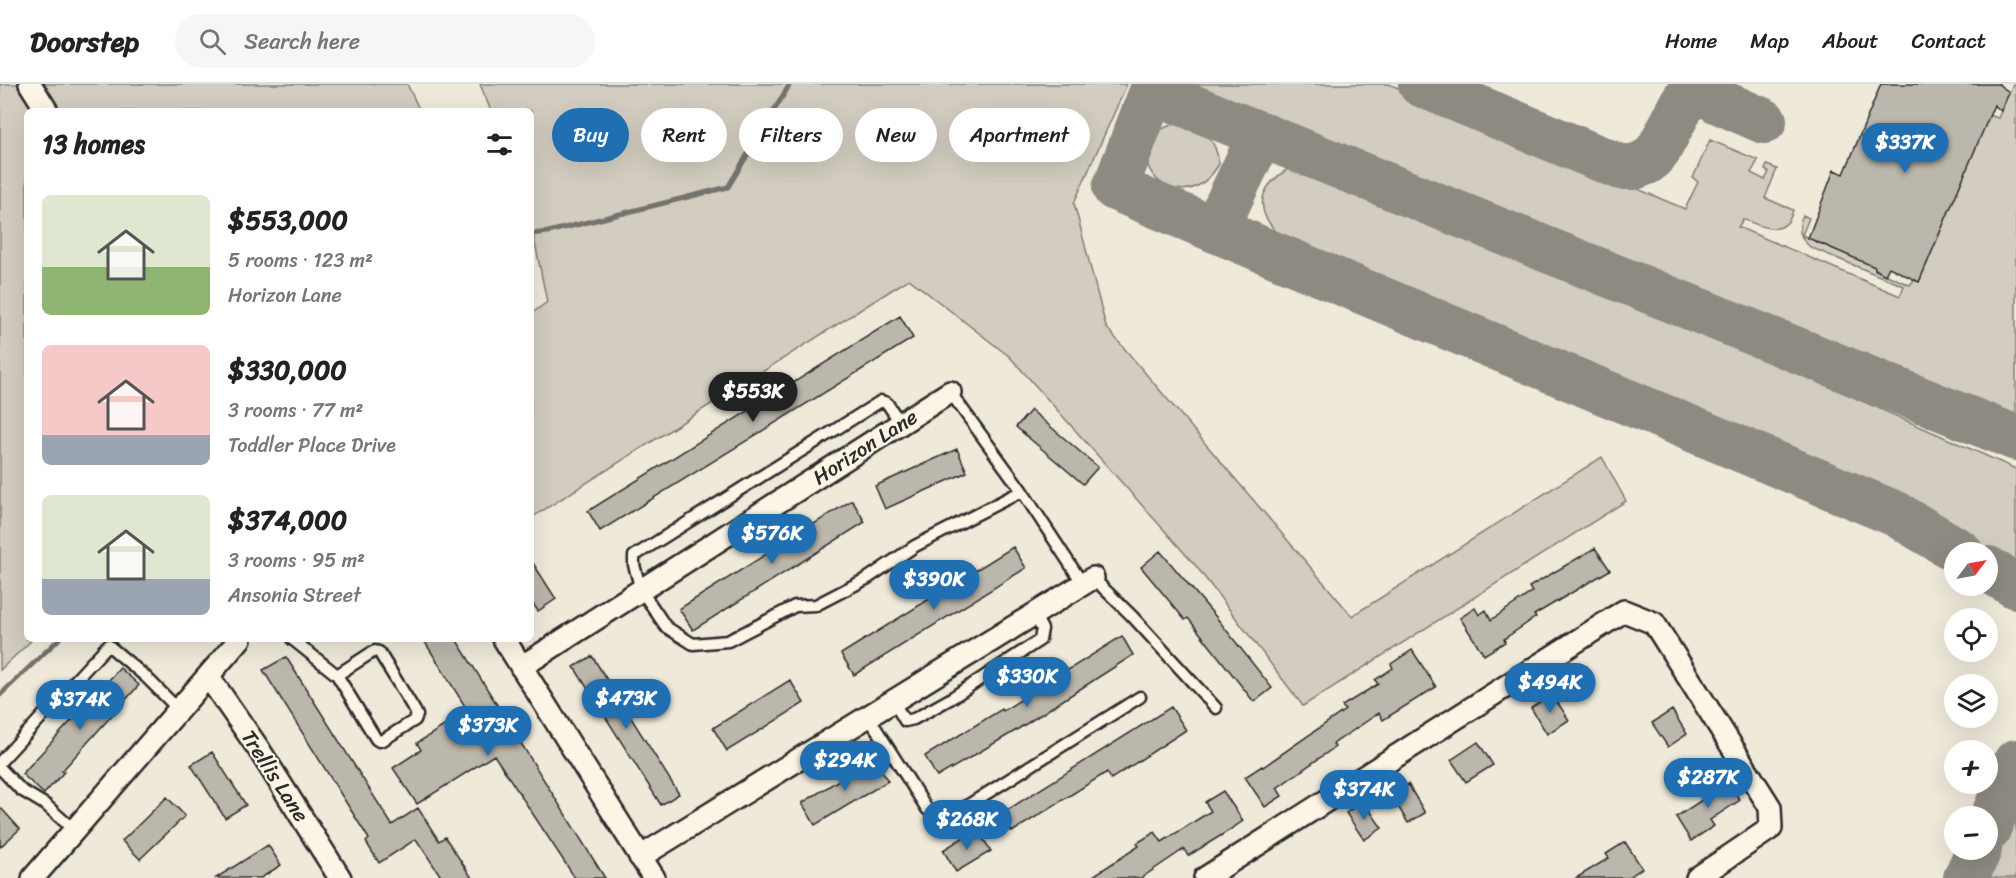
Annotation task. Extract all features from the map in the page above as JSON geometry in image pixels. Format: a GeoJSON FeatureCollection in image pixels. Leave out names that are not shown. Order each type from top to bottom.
{"type":"FeatureCollection","features":[{"type":"Feature","properties":{"kind":"street"},"geometry":{"type":"LineString","coordinates":[[30,84],[44,108]]}},
{"type":"Feature","properties":{"kind":"street","name":"Horizon Lane"},"geometry":{"type":"LineString","coordinates":[[522,667],[950,392]]}},
{"type":"Feature","properties":{"kind":"street"},"geometry":{"type":"LineString","coordinates":[[640,857],[1088,581]]}},
{"type":"Feature","properties":{"kind":"street"},"geometry":{"type":"LineString","coordinates":[[1205,878],[1624,611],[1654,623],[1770,807],[1771,828],[1696,878]]}},
{"type":"Feature","properties":{"kind":"street"},"geometry":{"type":"LineString","coordinates":[[33,878],[237,642]]}},
{"type":"Feature","properties":{"kind":"street"},"geometry":{"type":"LineString","coordinates":[[506,642],[654,878]]}},
{"type":"Feature","properties":{"kind":"street","name":"Trellis Lane"},"geometry":{"type":"LineString","coordinates":[[208,676],[258,748],[340,878]]}},
{"type":"Feature","properties":{"kind":"lane","name":"Horizon Lane"},"geometry":{"type":"LineString","coordinates":[[950,392],[1088,581],[1132,616],[1216,708]]}},
{"type":"Feature","properties":{"kind":"lane"},"geometry":{"type":"LineString","coordinates":[[901,424],[887,403],[880,401],[634,556],[634,565],[641,590],[666,627],[693,644],[728,642],[795,606],[816,605],[868,578],[915,546],[1022,491]]}},
{"type":"Feature","properties":{"kind":"lane"},"geometry":{"type":"LineString","coordinates":[[296,642],[337,675],[373,735],[379,741],[415,720],[417,716],[415,711],[379,652],[371,653],[337,675]]}},
{"type":"Feature","properties":{"kind":"lane"},"geometry":{"type":"LineString","coordinates":[[0,762],[108,645],[146,677],[179,710]]}},
{"type":"Feature","properties":{"kind":"lane"},"geometry":{"type":"LineString","coordinates":[[868,716],[927,809],[938,817],[954,814],[1140,697]]}},
{"type":"Feature","properties":{"kind":"lane"},"geometry":{"type":"LineString","coordinates":[[0,768],[21,790],[46,805],[74,830]]}},
{"type":"Feature","properties":{"kind":"shaded area"},"geometry":{"type":"Polygon","coordinates":[[[0,84],[407,84],[419,108],[24,108],[24,642],[30,642],[0,670],[0,84]]]}},
{"type":"Feature","properties":{"kind":"shaded area"},"geometry":{"type":"Polygon","coordinates":[[[480,84],[1127,84],[1074,203],[1106,327],[1352,616],[1602,457],[1626,501],[1303,706],[1196,566],[1010,357],[909,279],[534,516],[534,312],[547,302],[534,238],[534,108],[490,108],[480,84]]]}},
{"type":"Feature","properties":{"kind":"shaded area"},"geometry":{"type":"Polygon","coordinates":[[[1192,84],[1389,84],[1685,209],[1698,182],[1693,178],[1710,140],[1758,160],[1751,173],[1765,180],[1769,172],[1765,170],[1767,165],[1777,169],[1765,198],[1793,210],[1790,219],[1779,228],[1757,225],[1743,219],[1738,227],[1900,296],[1904,286],[1810,247],[1800,233],[1803,215],[1809,218],[1802,235],[1910,285],[1914,280],[1919,282],[1989,115],[1998,118],[2013,84],[2016,84],[2016,435],[1224,105],[1197,93],[1192,84]]]}},
{"type":"Feature","properties":{"kind":"shaded area"},"geometry":{"type":"Polygon","coordinates":[[[1182,122],[1197,127],[1208,136],[1215,148],[1219,164],[1202,183],[1184,190],[1167,186],[1154,176],[1147,161],[1148,146],[1159,132],[1182,122]]]}},
{"type":"Feature","properties":{"kind":"shaded area"},"geometry":{"type":"Polygon","coordinates":[[[1291,167],[1801,374],[2016,469],[2016,569],[1998,560],[1998,542],[1967,542],[1855,474],[1278,234],[1265,216],[1262,205],[1265,191],[1279,175],[1291,167]]]}},
{"type":"Feature","properties":{"kind":"shaded area"},"geometry":{"type":"Polygon","coordinates":[[[2016,806],[2016,878],[1986,878],[1994,860],[1998,860],[1998,849],[2016,806]]]}},
{"type":"Feature","properties":{"kind":"building"},"geometry":{"type":"Polygon","coordinates":[[[1881,84],[1998,84],[2009,92],[2001,111],[1994,105],[1919,282],[1889,267],[1885,275],[1875,267],[1808,238],[1834,170],[1844,174],[1881,84]]]}},
{"type":"Feature","properties":{"kind":"building"},"geometry":{"type":"Polygon","coordinates":[[[900,316],[913,338],[600,531],[588,511],[900,316]]]}},
{"type":"Feature","properties":{"kind":"building"},"geometry":{"type":"Polygon","coordinates":[[[1031,410],[1098,467],[1083,484],[1016,427],[1031,410]]]}},
{"type":"Feature","properties":{"kind":"building"},"geometry":{"type":"Polygon","coordinates":[[[957,449],[967,472],[885,509],[875,486],[957,449]]]}},
{"type":"Feature","properties":{"kind":"building"},"geometry":{"type":"Polygon","coordinates":[[[852,500],[865,522],[693,630],[679,609],[852,500]]]}},
{"type":"Feature","properties":{"kind":"building"},"geometry":{"type":"Polygon","coordinates":[[[1013,547],[1026,568],[854,675],[841,654],[1013,547]]]}},
{"type":"Feature","properties":{"kind":"building"},"geometry":{"type":"Polygon","coordinates":[[[1595,548],[1610,570],[1534,615],[1536,617],[1504,639],[1505,642],[1484,655],[1460,618],[1475,608],[1479,615],[1486,610],[1491,620],[1532,592],[1529,587],[1595,548]]]}},
{"type":"Feature","properties":{"kind":"building"},"geometry":{"type":"Polygon","coordinates":[[[1160,551],[1272,688],[1254,702],[1188,618],[1185,620],[1141,567],[1160,551]]]}},
{"type":"Feature","properties":{"kind":"building"},"geometry":{"type":"Polygon","coordinates":[[[534,565],[556,599],[538,611],[534,605],[534,565]]]}},
{"type":"Feature","properties":{"kind":"building"},"geometry":{"type":"Polygon","coordinates":[[[1122,636],[1133,655],[1015,731],[937,777],[925,756],[1002,709],[1003,711],[1122,636]]]}},
{"type":"Feature","properties":{"kind":"building"},"geometry":{"type":"Polygon","coordinates":[[[425,642],[458,642],[605,878],[575,878],[494,755],[417,804],[393,768],[421,750],[417,743],[468,711],[425,642]]]}},
{"type":"Feature","properties":{"kind":"building"},"geometry":{"type":"Polygon","coordinates":[[[1412,650],[1436,687],[1383,720],[1379,713],[1333,744],[1335,747],[1277,788],[1282,796],[1265,807],[1245,777],[1345,710],[1342,706],[1378,684],[1375,680],[1393,668],[1391,664],[1412,650]]]}},
{"type":"Feature","properties":{"kind":"building"},"geometry":{"type":"Polygon","coordinates":[[[592,656],[679,794],[661,805],[574,667],[592,656]]]}},
{"type":"Feature","properties":{"kind":"building"},"geometry":{"type":"Polygon","coordinates":[[[286,657],[392,825],[418,808],[439,841],[445,837],[472,878],[442,878],[416,839],[379,863],[366,842],[369,839],[263,670],[286,657]]]}},
{"type":"Feature","properties":{"kind":"building"},"geometry":{"type":"Polygon","coordinates":[[[120,668],[139,685],[44,794],[22,774],[120,668]]]}},
{"type":"Feature","properties":{"kind":"building"},"geometry":{"type":"Polygon","coordinates":[[[790,680],[804,703],[727,751],[713,728],[790,680]]]}},
{"type":"Feature","properties":{"kind":"building"},"geometry":{"type":"Polygon","coordinates":[[[1552,694],[1569,720],[1547,734],[1531,708],[1552,694]]]}},
{"type":"Feature","properties":{"kind":"building"},"geometry":{"type":"Polygon","coordinates":[[[1171,707],[1186,730],[1111,779],[1107,772],[1012,832],[1001,814],[1171,707]]]}},
{"type":"Feature","properties":{"kind":"building"},"geometry":{"type":"Polygon","coordinates":[[[1672,710],[1687,734],[1668,747],[1652,723],[1672,710]]]}},
{"type":"Feature","properties":{"kind":"building"},"geometry":{"type":"Polygon","coordinates":[[[1478,742],[1493,765],[1466,782],[1451,760],[1478,742]]]}},
{"type":"Feature","properties":{"kind":"building"},"geometry":{"type":"Polygon","coordinates":[[[212,752],[246,805],[225,818],[191,765],[212,752]]]}},
{"type":"Feature","properties":{"kind":"building"},"geometry":{"type":"Polygon","coordinates":[[[874,758],[888,781],[815,825],[802,803],[874,758]]]}},
{"type":"Feature","properties":{"kind":"building"},"geometry":{"type":"Polygon","coordinates":[[[1724,777],[1740,800],[1710,820],[1714,826],[1691,841],[1676,817],[1708,796],[1704,790],[1724,777]]]}},
{"type":"Feature","properties":{"kind":"building"},"geometry":{"type":"Polygon","coordinates":[[[1408,784],[1425,813],[1408,823],[1391,795],[1408,784]]]}},
{"type":"Feature","properties":{"kind":"building"},"geometry":{"type":"Polygon","coordinates":[[[1223,791],[1243,821],[1225,833],[1188,856],[1184,849],[1141,878],[1090,878],[1139,846],[1137,843],[1155,832],[1162,842],[1211,811],[1205,802],[1223,791]]]}},
{"type":"Feature","properties":{"kind":"building"},"geometry":{"type":"Polygon","coordinates":[[[167,797],[185,816],[140,859],[122,841],[167,797]]]}},
{"type":"Feature","properties":{"kind":"building"},"geometry":{"type":"Polygon","coordinates":[[[1363,801],[1382,828],[1364,840],[1346,813],[1363,801]]]}},
{"type":"Feature","properties":{"kind":"building"},"geometry":{"type":"Polygon","coordinates":[[[0,807],[20,829],[0,847],[0,807]]]}},
{"type":"Feature","properties":{"kind":"building"},"geometry":{"type":"Polygon","coordinates":[[[977,829],[991,851],[956,872],[943,850],[977,829]]]}},
{"type":"Feature","properties":{"kind":"building"},"geometry":{"type":"Polygon","coordinates":[[[1625,842],[1642,868],[1628,878],[1576,878],[1609,858],[1606,854],[1625,842]]]}},
{"type":"Feature","properties":{"kind":"building"},"geometry":{"type":"Polygon","coordinates":[[[268,845],[281,865],[261,878],[216,878],[268,845]]]}},
{"type":"Feature","properties":{"kind":"waterway"},"geometry":{"type":"LineString","coordinates":[[534,234],[728,187],[790,84]]}},
{"type":"Feature","properties":{"kind":"waterway"},"geometry":{"type":"LineString","coordinates":[[0,695],[56,642]]}},
{"type":"Feature","properties":{"kind":"taxiway"},"geometry":{"type":"LineString","coordinates":[[1155,84],[1115,188],[1896,514],[1944,542]]}},
{"type":"Feature","properties":{"kind":"taxiway"},"geometry":{"type":"LineString","coordinates":[[1421,84],[1620,167],[1634,167],[1647,162],[1658,151],[1693,84]]}},
{"type":"Feature","properties":{"kind":"taxiway"},"geometry":{"type":"LineString","coordinates":[[1692,84],[1718,101],[1764,121]]}},
{"type":"Feature","properties":{"kind":"taxiway"},"geometry":{"type":"LineString","coordinates":[[1152,91],[2016,438]]}},
{"type":"Feature","properties":{"kind":"taxiway"},"geometry":{"type":"LineString","coordinates":[[1215,230],[1261,134]]}},
{"type":"Feature","properties":{"kind":"taxiway"},"geometry":{"type":"LineString","coordinates":[[1998,575],[2016,586]]}},
{"type":"Feature","properties":{"kind":"taxiway"},"geometry":{"type":"LineString","coordinates":[[1998,806],[2016,762]]}},
{"type":"Feature","properties":{"kind":"taxiway"},"geometry":{"type":"LineString","coordinates":[[1966,878],[1974,860]]}}]}
